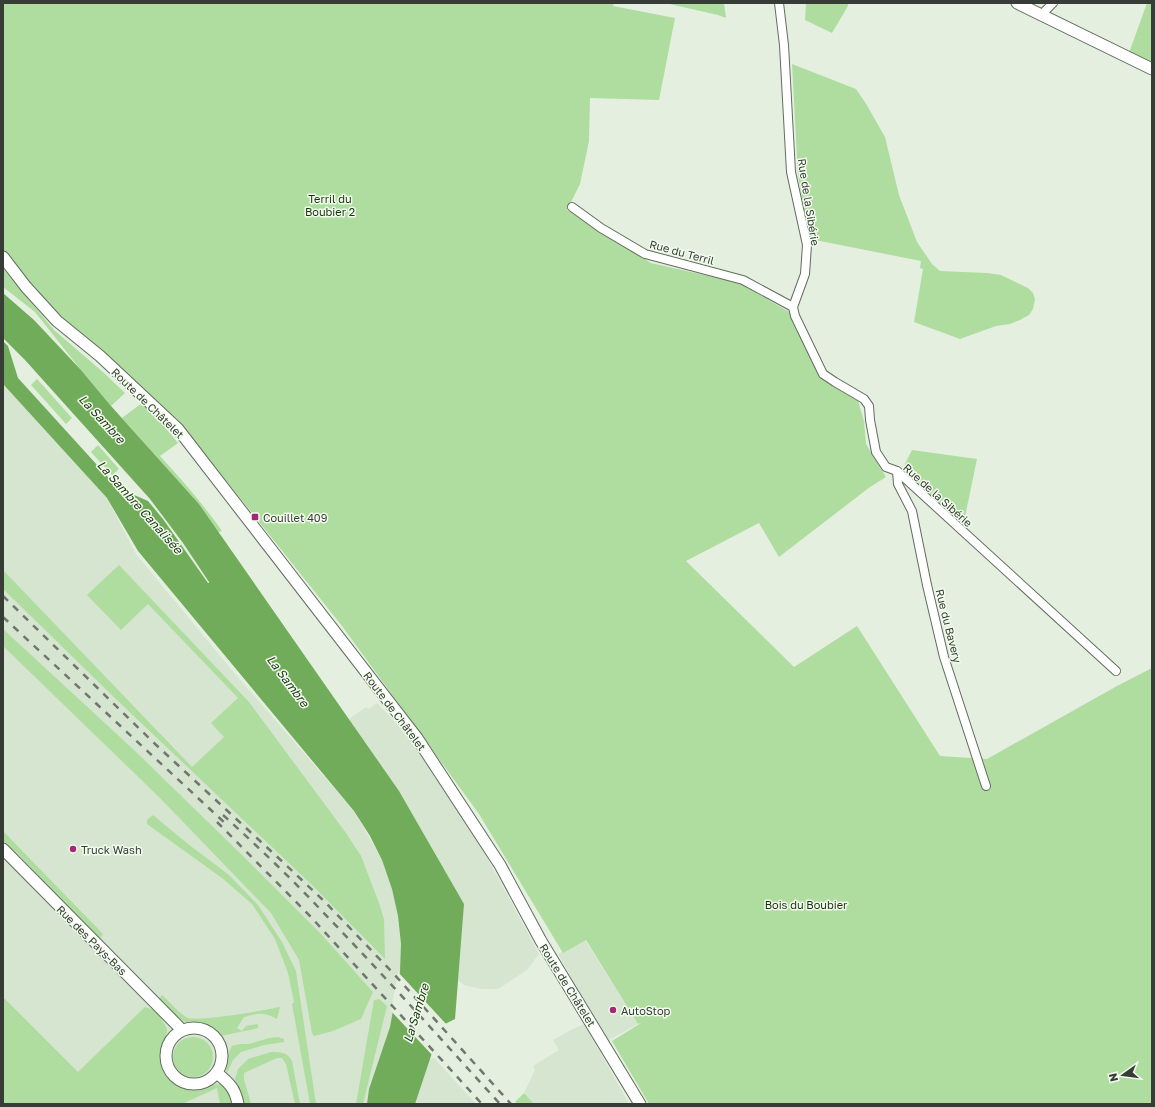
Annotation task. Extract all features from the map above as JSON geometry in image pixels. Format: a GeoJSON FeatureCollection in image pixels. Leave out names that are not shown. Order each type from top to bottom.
{"type":"FeatureCollection","features":[{"type":"Feature","properties":{"kind":"main road"},"geometry":{"type":"LineString","coordinates":[[1018,3],[1152,69]]}},
{"type":"Feature","properties":{"kind":"main road","name":"Route de Châtelet"},"geometry":{"type":"LineString","coordinates":[[3,257],[26,287],[57,321],[100,356],[178,429],[417,738],[500,865],[541,940],[640,1104]]}},
{"type":"Feature","properties":{"kind":"main road","name":"Rue des Pays-Bas"},"geometry":{"type":"LineString","coordinates":[[3,849],[182,1030]]}},
{"type":"Feature","properties":{"kind":"main road"},"geometry":{"type":"LineString","coordinates":[[199,1028],[208,1031],[220,1044],[222,1054],[221,1064],[217,1073],[211,1079],[202,1084],[193,1085],[184,1083],[172,1074],[166,1062],[168,1044],[174,1036],[182,1030],[199,1028]]}},
{"type":"Feature","properties":{"kind":"main road"},"geometry":{"type":"LineString","coordinates":[[217,1073],[229,1083],[234,1090],[238,1104]]}},
{"type":"Feature","properties":{"kind":"street","name":"Rue de la Sibérie"},"geometry":{"type":"LineString","coordinates":[[779,3],[784,45],[792,172],[807,245],[805,274],[793,308],[794,316],[823,374],[864,399],[869,406],[876,452],[886,467],[897,471],[1116,671]]}},
{"type":"Feature","properties":{"kind":"street"},"geometry":{"type":"LineString","coordinates":[[1043,16],[1045,11],[1053,3]]}},
{"type":"Feature","properties":{"kind":"street","name":"Rue du Terril"},"geometry":{"type":"LineString","coordinates":[[572,207],[601,228],[644,254],[743,280],[793,308]]}},
{"type":"Feature","properties":{"kind":"street","name":"Rue du Bavery"},"geometry":{"type":"LineString","coordinates":[[897,471],[898,484],[912,511],[944,657],[986,786]]}},
{"type":"Feature","properties":{"kind":"shaded area"},"geometry":{"type":"Polygon","coordinates":[[[3,384],[107,498],[136,554],[231,669],[354,811],[382,860],[392,889],[398,916],[401,944],[401,972],[390,1027],[369,1089],[367,1104],[3,1104],[3,384]]]}},
{"type":"Feature","properties":{"kind":"shaded area"},"geometry":{"type":"Polygon","coordinates":[[[377,703],[406,734],[476,837],[539,954],[527,970],[498,989],[482,989],[464,985],[458,980],[464,904],[349,719],[366,707],[369,709],[377,703]]]}},
{"type":"Feature","properties":{"kind":"shaded area"},"geometry":{"type":"Polygon","coordinates":[[[585,940],[638,1024],[607,1041],[558,954],[585,940]]]}},
{"type":"Feature","properties":{"kind":"shaded area"},"geometry":{"type":"Polygon","coordinates":[[[584,1024],[629,1104],[534,1104],[524,1093],[535,1070],[533,1066],[559,1050],[553,1040],[584,1024]]]}},
{"type":"Feature","properties":{"kind":"shaded area"},"geometry":{"type":"Polygon","coordinates":[[[434,1058],[476,1104],[415,1104],[429,1060],[434,1058]]]}},
{"type":"Feature","properties":{"kind":"green space"},"geometry":{"type":"Polygon","coordinates":[[[3,3],[614,3],[613,6],[675,18],[659,100],[590,98],[589,141],[580,184],[567,210],[651,263],[740,283],[789,312],[829,384],[858,401],[864,421],[866,444],[886,477],[870,487],[779,557],[759,523],[686,561],[794,667],[857,626],[940,756],[987,759],[1152,668],[1152,1104],[649,1104],[612,1041],[641,1023],[638,1024],[586,940],[563,953],[479,814],[342,626],[177,419],[65,320],[32,288],[3,249],[3,3]]]}},
{"type":"Feature","properties":{"kind":"green space"},"geometry":{"type":"Polygon","coordinates":[[[665,3],[724,3],[726,18],[718,15],[665,3]]]}},
{"type":"Feature","properties":{"kind":"green space"},"geometry":{"type":"Polygon","coordinates":[[[806,3],[848,3],[848,6],[832,33],[805,20],[806,3]]]}},
{"type":"Feature","properties":{"kind":"green space"},"geometry":{"type":"Polygon","coordinates":[[[1147,3],[1152,3],[1152,64],[1129,53],[1147,3]]]}},
{"type":"Feature","properties":{"kind":"green space"},"geometry":{"type":"Polygon","coordinates":[[[792,64],[856,89],[885,137],[899,195],[917,242],[932,264],[940,271],[1001,275],[1028,288],[1033,293],[1035,299],[1033,309],[1029,315],[1010,324],[996,326],[960,339],[914,322],[923,269],[920,268],[921,261],[810,239],[798,176],[792,64]]]}},
{"type":"Feature","properties":{"kind":"green space"},"geometry":{"type":"Polygon","coordinates":[[[3,268],[54,330],[125,393],[111,406],[35,312],[3,287],[3,268]]]}},
{"type":"Feature","properties":{"kind":"green space"},"geometry":{"type":"Polygon","coordinates":[[[37,379],[72,418],[66,424],[31,385],[37,379]]]}},
{"type":"Feature","properties":{"kind":"green space"},"geometry":{"type":"Polygon","coordinates":[[[142,403],[159,420],[178,443],[160,456],[192,492],[222,531],[218,532],[199,504],[122,418],[142,403]]]}},
{"type":"Feature","properties":{"kind":"green space"},"geometry":{"type":"Polygon","coordinates":[[[98,445],[119,469],[112,475],[91,452],[98,445]]]}},
{"type":"Feature","properties":{"kind":"green space"},"geometry":{"type":"Polygon","coordinates":[[[912,450],[977,459],[962,531],[900,474],[912,450]]]}},
{"type":"Feature","properties":{"kind":"green space"},"geometry":{"type":"Polygon","coordinates":[[[119,565],[249,702],[346,833],[361,856],[384,919],[385,959],[313,886],[119,702],[3,589],[3,570],[192,767],[224,737],[211,723],[238,698],[148,604],[121,630],[87,595],[119,565]]]}},
{"type":"Feature","properties":{"kind":"green space"},"geometry":{"type":"Polygon","coordinates":[[[3,629],[134,750],[321,934],[373,992],[361,1019],[333,1031],[314,1036],[312,1033],[299,960],[271,913],[159,797],[3,646],[3,629]]]}},
{"type":"Feature","properties":{"kind":"green space"},"geometry":{"type":"Polygon","coordinates":[[[153,815],[229,875],[258,905],[282,942],[296,971],[316,1104],[310,1104],[288,973],[275,939],[252,904],[222,878],[147,824],[147,820],[153,815]]]}},
{"type":"Feature","properties":{"kind":"green space"},"geometry":{"type":"Polygon","coordinates":[[[3,831],[103,934],[98,941],[18,854],[3,841],[3,831]]]}},
{"type":"Feature","properties":{"kind":"green space"},"geometry":{"type":"Polygon","coordinates":[[[162,995],[184,1016],[194,1019],[261,1011],[280,1007],[277,1019],[261,1014],[244,1017],[237,1028],[242,1031],[246,1026],[258,1024],[258,1028],[221,1036],[203,1024],[188,1024],[170,1012],[158,1000],[162,995]]]}},
{"type":"Feature","properties":{"kind":"green space"},"geometry":{"type":"Polygon","coordinates":[[[3,997],[78,1072],[145,1007],[157,1011],[167,1030],[161,1058],[166,1076],[179,1086],[200,1088],[208,1085],[221,1084],[230,1091],[233,1104],[220,1104],[217,1088],[182,1104],[3,1104],[3,997]]]}},
{"type":"Feature","properties":{"kind":"green space"},"geometry":{"type":"Polygon","coordinates":[[[379,999],[387,1006],[363,1104],[356,1104],[374,1000],[379,999]]]}},
{"type":"Feature","properties":{"kind":"green space"},"geometry":{"type":"Polygon","coordinates":[[[197,1037],[204,1040],[210,1046],[213,1057],[212,1065],[204,1074],[197,1077],[189,1077],[182,1074],[174,1065],[173,1053],[176,1046],[185,1038],[197,1037]]]}},
{"type":"Feature","properties":{"kind":"green space"},"geometry":{"type":"Polygon","coordinates":[[[278,1037],[284,1039],[284,1042],[264,1045],[241,1052],[233,1060],[227,1073],[225,1066],[232,1046],[249,1044],[278,1037]]]}},
{"type":"Feature","properties":{"kind":"green space"},"geometry":{"type":"Polygon","coordinates":[[[271,1052],[283,1053],[292,1061],[300,1104],[295,1104],[286,1064],[282,1058],[277,1058],[244,1073],[244,1079],[251,1104],[243,1104],[235,1079],[238,1069],[248,1059],[271,1052]]]}},
{"type":"Feature","properties":{"kind":"green space"},"geometry":{"type":"Polygon","coordinates":[[[524,1093],[534,1104],[517,1104],[515,1102],[524,1093]]]}},
{"type":"Feature","properties":{"kind":"water"},"geometry":{"type":"Polygon","coordinates":[[[3,293],[34,320],[81,370],[111,406],[199,504],[399,791],[464,904],[455,1019],[441,1026],[415,1104],[367,1104],[369,1089],[390,1027],[400,972],[401,944],[398,916],[392,889],[382,860],[370,836],[354,811],[138,551],[107,498],[3,384],[3,341],[8,346],[18,378],[118,488],[148,501],[163,519],[209,583],[183,543],[150,499],[25,360],[3,338],[3,293]]]}},
{"type":"Feature","properties":{"kind":"pier"},"geometry":{"type":"Polygon","coordinates":[[[398,972],[447,1025],[443,1027],[433,1056],[391,1011],[398,972]]]}},
{"type":"Feature","properties":{"kind":"railway"},"geometry":{"type":"LineString","coordinates":[[3,596],[153,742],[325,902],[393,973],[511,1104]]}},
{"type":"Feature","properties":{"kind":"railway"},"geometry":{"type":"LineString","coordinates":[[3,617],[226,824]]}},
{"type":"Feature","properties":{"kind":"railway"},"geometry":{"type":"LineString","coordinates":[[223,815],[308,896],[500,1104]]}},
{"type":"Feature","properties":{"kind":"railway"},"geometry":{"type":"LineString","coordinates":[[217,822],[310,916],[482,1104]]}},
{"type":"Feature","properties":{"kind":"place","name":"Couillet 409"},"geometry":{"type":"Point","coordinates":[255,517]}},
{"type":"Feature","properties":{"kind":"place","name":"Truck Wash"},"geometry":{"type":"Point","coordinates":[73,849]}},
{"type":"Feature","properties":{"kind":"place","name":"AutoStop"},"geometry":{"type":"Point","coordinates":[613,1010]}},
{"type":"Feature","properties":{"kind":"park label","name":"Terril du Boubier 2"},"geometry":{"type":"Point","coordinates":[330,204]}},
{"type":"Feature","properties":{"kind":"park label","name":"Bois du Boubier"},"geometry":{"type":"Point","coordinates":[806,904]}},
{"type":"Feature","properties":{"kind":"water label","name":"La Sambre"},"geometry":{"type":"Point","coordinates":[102,419]}},
{"type":"Feature","properties":{"kind":"water label","name":"La Sambre Canalisée"},"geometry":{"type":"Point","coordinates":[140,507]}},
{"type":"Feature","properties":{"kind":"water label","name":"La Sambre"},"geometry":{"type":"Point","coordinates":[288,681]}},
{"type":"Feature","properties":{"kind":"water label","name":"La Sambre"},"geometry":{"type":"Point","coordinates":[416,1013]}}]}
